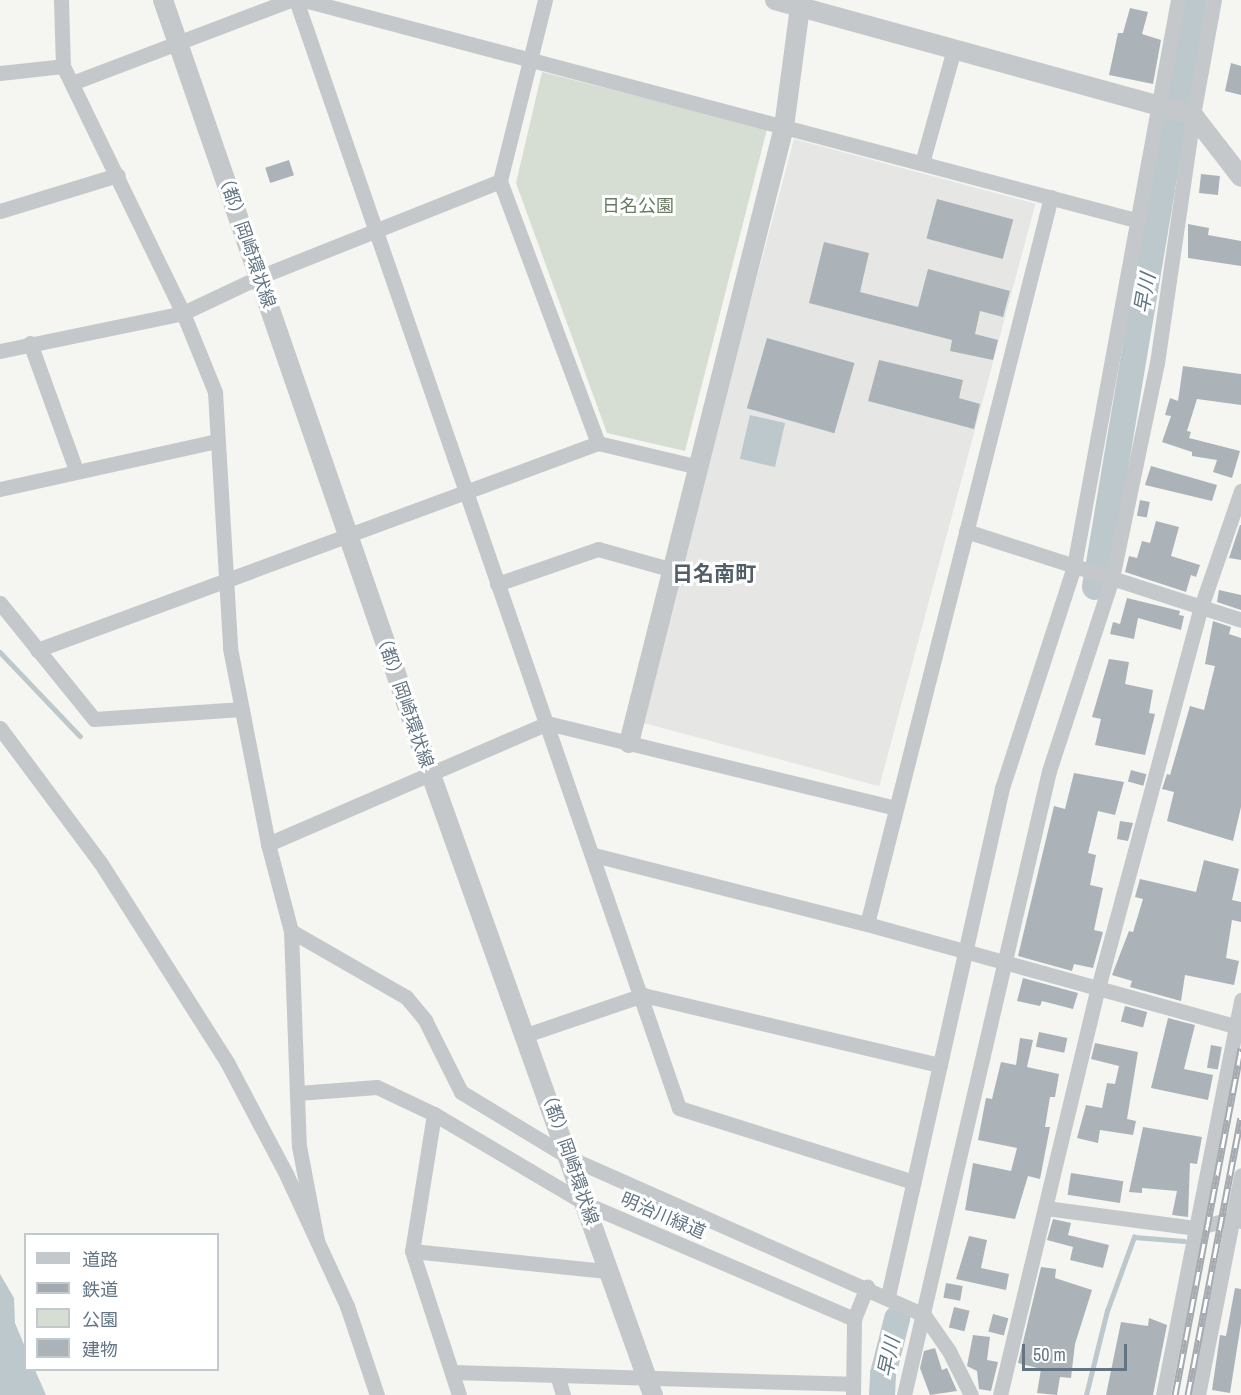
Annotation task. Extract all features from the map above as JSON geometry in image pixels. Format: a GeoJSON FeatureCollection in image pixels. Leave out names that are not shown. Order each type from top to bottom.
{"type":"FeatureCollection","features":[{"type":"Feature","properties":{"kind":"street"},"geometry":{"type":"LineString","coordinates":[[61,0],[63,66],[118,175],[183,313],[215,392],[229,579],[230,648],[268,844],[291,931],[299,1146],[317,1240]]}},
{"type":"Feature","properties":{"kind":"street","name":"（都）岡崎環状線"},"geometry":{"type":"LineString","coordinates":[[164,0],[429,772],[526,1035],[586,1204],[607,1271],[650,1386]]}},
{"type":"Feature","properties":{"kind":"street"},"geometry":{"type":"LineString","coordinates":[[72,82],[290,0]]}},
{"type":"Feature","properties":{"kind":"street"},"geometry":{"type":"LineString","coordinates":[[296,0],[497,584],[643,995],[679,1108],[914,1182]]}},
{"type":"Feature","properties":{"kind":"street"},"geometry":{"type":"LineString","coordinates":[[304,0],[1139,221]]}},
{"type":"Feature","properties":{"kind":"street"},"geometry":{"type":"LineString","coordinates":[[545,0],[500,181],[598,443]]}},
{"type":"Feature","properties":{"kind":"street"},"geometry":{"type":"LineString","coordinates":[[775,0],[801,3],[954,50],[1193,115],[1241,177]]}},
{"type":"Feature","properties":{"kind":"street"},"geometry":{"type":"LineString","coordinates":[[888,1296],[1002,788],[1074,566],[1178,0]]}},
{"type":"Feature","properties":{"kind":"street"},"geometry":{"type":"LineString","coordinates":[[904,1395],[1049,771],[1112,578],[1157,363],[1193,115],[1214,0]]}},
{"type":"Feature","properties":{"kind":"street"},"geometry":{"type":"LineString","coordinates":[[629,743],[784,127],[801,3]]}},
{"type":"Feature","properties":{"kind":"street"},"geometry":{"type":"LineString","coordinates":[[922,164],[954,50]]}},
{"type":"Feature","properties":{"kind":"street"},"geometry":{"type":"LineString","coordinates":[[0,73],[63,66]]}},
{"type":"Feature","properties":{"kind":"street"},"geometry":{"type":"LineString","coordinates":[[0,211],[118,175]]}},
{"type":"Feature","properties":{"kind":"street"},"geometry":{"type":"LineString","coordinates":[[0,351],[183,313],[259,277],[500,181]]}},
{"type":"Feature","properties":{"kind":"street"},"geometry":{"type":"LineString","coordinates":[[867,924],[1051,197]]}},
{"type":"Feature","properties":{"kind":"street"},"geometry":{"type":"LineString","coordinates":[[30,343],[76,470]]}},
{"type":"Feature","properties":{"kind":"street"},"geometry":{"type":"LineString","coordinates":[[0,489],[76,470],[217,441]]}},
{"type":"Feature","properties":{"kind":"street"},"geometry":{"type":"LineString","coordinates":[[37,650],[598,443],[699,467]]}},
{"type":"Feature","properties":{"kind":"street"},"geometry":{"type":"LineString","coordinates":[[1000,1395],[1098,988],[1202,607],[1241,491]]}},
{"type":"Feature","properties":{"kind":"street"},"geometry":{"type":"LineString","coordinates":[[966,531],[1241,620]]}},
{"type":"Feature","properties":{"kind":"street"},"geometry":{"type":"LineString","coordinates":[[497,584],[598,549],[673,570]]}},
{"type":"Feature","properties":{"kind":"street"},"geometry":{"type":"LineString","coordinates":[[0,603],[94,719],[242,709]]}},
{"type":"Feature","properties":{"kind":"street"},"geometry":{"type":"LineString","coordinates":[[268,844],[546,723],[895,808]]}},
{"type":"Feature","properties":{"kind":"street"},"geometry":{"type":"LineString","coordinates":[[0,729],[88,845],[180,985],[227,1062],[317,1240],[347,1306],[377,1395]]}},
{"type":"Feature","properties":{"kind":"street"},"geometry":{"type":"LineString","coordinates":[[594,855],[867,924],[1238,1027]]}},
{"type":"Feature","properties":{"kind":"street","name":"明治川緑道"},"geometry":{"type":"LineString","coordinates":[[291,931],[406,997],[425,1020],[461,1092],[570,1158],[888,1296],[924,1315]]}},
{"type":"Feature","properties":{"kind":"street"},"geometry":{"type":"LineString","coordinates":[[526,1035],[643,995],[940,1065]]}},
{"type":"Feature","properties":{"kind":"street"},"geometry":{"type":"LineString","coordinates":[[1163,1395],[1195,1228],[1238,1027],[1241,1000]]}},
{"type":"Feature","properties":{"kind":"street","name":"明治川緑道"},"geometry":{"type":"LineString","coordinates":[[298,1093],[377,1087],[434,1114],[586,1204],[854,1319]]}},
{"type":"Feature","properties":{"kind":"street"},"geometry":{"type":"LineString","coordinates":[[434,1114],[412,1251],[459,1395]]}},
{"type":"Feature","properties":{"kind":"street"},"geometry":{"type":"LineString","coordinates":[[1198,1395],[1236,1220],[1241,1175]]}},
{"type":"Feature","properties":{"kind":"street"},"geometry":{"type":"LineString","coordinates":[[1046,1208],[1195,1228],[1236,1220]]}},
{"type":"Feature","properties":{"kind":"street"},"geometry":{"type":"LineString","coordinates":[[412,1251],[607,1271]]}},
{"type":"Feature","properties":{"kind":"street"},"geometry":{"type":"LineString","coordinates":[[453,1372],[557,1375],[650,1386],[852,1390],[854,1319],[867,1287]]}},
{"type":"Feature","properties":{"kind":"street"},"geometry":{"type":"LineString","coordinates":[[924,1315],[949,1351],[971,1395]]}},
{"type":"Feature","properties":{"kind":"street"},"geometry":{"type":"LineString","coordinates":[[557,1375],[563,1395]]}},
{"type":"Feature","properties":{"kind":"shaded area"},"geometry":{"type":"Polygon","coordinates":[[[794,139],[1035,204],[879,786],[638,721],[794,139]]]}},
{"type":"Feature","properties":{"kind":"shaded area"},"geometry":{"type":"Polygon","coordinates":[[[750,415],[785,423],[775,467],[740,459],[750,415]]]}},
{"type":"Feature","properties":{"kind":"shaded area"},"geometry":{"type":"Polygon","coordinates":[[[0,1274],[14,1298],[15,1323],[24,1345],[24,1371],[35,1371],[46,1395],[0,1395],[0,1274]]]}},
{"type":"Feature","properties":{"kind":"green space","name":"日名公園"},"geometry":{"type":"Polygon","coordinates":[[[542,72],[767,129],[685,451],[607,433],[516,183],[542,72]]]}},
{"type":"Feature","properties":{"kind":"building"},"geometry":{"type":"Polygon","coordinates":[[[1130,8],[1148,12],[1142,34],[1161,40],[1153,84],[1109,75],[1118,33],[1123,33],[1130,8]]]}},
{"type":"Feature","properties":{"kind":"building"},"geometry":{"type":"Polygon","coordinates":[[[1231,63],[1241,66],[1241,95],[1225,91],[1231,63]]]}},
{"type":"Feature","properties":{"kind":"building"},"geometry":{"type":"Polygon","coordinates":[[[289,160],[294,175],[270,183],[265,168],[289,160]]]}},
{"type":"Feature","properties":{"kind":"building"},"geometry":{"type":"Polygon","coordinates":[[[1201,174],[1220,176],[1218,195],[1199,193],[1201,174]]]}},
{"type":"Feature","properties":{"kind":"building"},"geometry":{"type":"Polygon","coordinates":[[[937,199],[1013,219],[1003,259],[926,239],[937,199]]]}},
{"type":"Feature","properties":{"kind":"building"},"geometry":{"type":"Polygon","coordinates":[[[1188,224],[1209,228],[1208,235],[1241,241],[1241,266],[1188,258],[1188,224]]]}},
{"type":"Feature","properties":{"kind":"building"},"geometry":{"type":"Polygon","coordinates":[[[824,242],[869,253],[860,292],[918,307],[928,269],[1010,291],[1003,317],[980,311],[975,334],[998,340],[993,360],[950,351],[952,340],[809,303],[824,242]]]}},
{"type":"Feature","properties":{"kind":"building"},"geometry":{"type":"Polygon","coordinates":[[[767,338],[854,363],[834,433],[747,408],[767,338]]]}},
{"type":"Feature","properties":{"kind":"building"},"geometry":{"type":"Polygon","coordinates":[[[879,360],[963,380],[959,398],[980,404],[974,429],[868,401],[879,360]]]}},
{"type":"Feature","properties":{"kind":"building"},"geometry":{"type":"Polygon","coordinates":[[[1183,366],[1241,374],[1241,405],[1197,399],[1187,431],[1191,432],[1189,438],[1240,451],[1232,478],[1213,472],[1217,460],[1192,456],[1192,452],[1162,442],[1171,416],[1165,415],[1170,398],[1178,401],[1183,366]]]}},
{"type":"Feature","properties":{"kind":"building"},"geometry":{"type":"Polygon","coordinates":[[[1151,466],[1217,485],[1212,501],[1145,485],[1151,466]]]}},
{"type":"Feature","properties":{"kind":"building"},"geometry":{"type":"Polygon","coordinates":[[[1140,500],[1150,502],[1147,518],[1137,516],[1140,500]]]}},
{"type":"Feature","properties":{"kind":"building"},"geometry":{"type":"Polygon","coordinates":[[[1156,521],[1179,527],[1171,556],[1200,565],[1196,577],[1191,575],[1186,592],[1125,572],[1129,556],[1137,558],[1142,541],[1150,543],[1156,521]]]}},
{"type":"Feature","properties":{"kind":"building"},"geometry":{"type":"Polygon","coordinates":[[[1241,525],[1241,560],[1229,558],[1241,525]]]}},
{"type":"Feature","properties":{"kind":"building"},"geometry":{"type":"Polygon","coordinates":[[[1219,590],[1241,595],[1241,610],[1217,602],[1219,590]]]}},
{"type":"Feature","properties":{"kind":"building"},"geometry":{"type":"Polygon","coordinates":[[[1127,598],[1180,611],[1179,615],[1184,616],[1181,630],[1138,618],[1134,639],[1110,634],[1113,622],[1120,624],[1127,598]]]}},
{"type":"Feature","properties":{"kind":"building"},"geometry":{"type":"Polygon","coordinates":[[[1213,621],[1231,627],[1229,634],[1241,638],[1241,807],[1233,841],[1167,821],[1174,792],[1162,789],[1167,774],[1170,775],[1190,706],[1204,710],[1215,666],[1205,664],[1213,621]]]}},
{"type":"Feature","properties":{"kind":"building"},"geometry":{"type":"Polygon","coordinates":[[[1109,659],[1129,662],[1125,684],[1153,690],[1149,713],[1155,714],[1145,755],[1095,745],[1101,719],[1092,717],[1109,659]]]}},
{"type":"Feature","properties":{"kind":"building"},"geometry":{"type":"Polygon","coordinates":[[[1131,770],[1146,774],[1143,786],[1128,782],[1131,770]]]}},
{"type":"Feature","properties":{"kind":"building"},"geometry":{"type":"Polygon","coordinates":[[[1074,773],[1124,782],[1115,815],[1098,811],[1088,853],[1096,855],[1090,885],[1103,888],[1094,930],[1103,932],[1093,968],[1074,964],[1072,971],[1018,956],[1054,806],[1065,809],[1074,773]]]}},
{"type":"Feature","properties":{"kind":"building"},"geometry":{"type":"Polygon","coordinates":[[[1120,821],[1133,823],[1128,841],[1117,839],[1120,821]]]}},
{"type":"Feature","properties":{"kind":"building"},"geometry":{"type":"Polygon","coordinates":[[[1204,860],[1239,869],[1232,900],[1241,902],[1241,922],[1232,920],[1226,958],[1239,961],[1234,985],[1185,975],[1181,1001],[1130,987],[1132,981],[1112,975],[1129,931],[1133,932],[1143,899],[1135,897],[1140,879],[1196,892],[1204,860]]]}},
{"type":"Feature","properties":{"kind":"building"},"geometry":{"type":"Polygon","coordinates":[[[1023,978],[1078,993],[1073,1009],[1042,1001],[1040,1006],[1017,1001],[1023,978]]]}},
{"type":"Feature","properties":{"kind":"building"},"geometry":{"type":"Polygon","coordinates":[[[1125,1006],[1147,1012],[1143,1027],[1121,1021],[1125,1006]]]}},
{"type":"Feature","properties":{"kind":"building"},"geometry":{"type":"Polygon","coordinates":[[[1168,1018],[1195,1025],[1184,1069],[1213,1075],[1208,1100],[1151,1088],[1168,1018]]]}},
{"type":"Feature","properties":{"kind":"building"},"geometry":{"type":"Polygon","coordinates":[[[1039,1032],[1067,1038],[1064,1053],[1036,1047],[1039,1032]]]}},
{"type":"Feature","properties":{"kind":"building"},"geometry":{"type":"Polygon","coordinates":[[[1020,1038],[1033,1040],[1027,1067],[1059,1074],[1055,1097],[1050,1097],[1045,1127],[1050,1127],[1040,1179],[1028,1176],[1015,1219],[965,1210],[973,1163],[1011,1171],[1017,1148],[978,1140],[986,1098],[992,1099],[1001,1062],[1016,1065],[1020,1038]]]}},
{"type":"Feature","properties":{"kind":"building"},"geometry":{"type":"Polygon","coordinates":[[[1095,1043],[1138,1052],[1127,1119],[1136,1121],[1133,1135],[1100,1130],[1098,1143],[1077,1138],[1086,1105],[1102,1108],[1107,1083],[1115,1084],[1119,1066],[1091,1059],[1095,1043]]]}},
{"type":"Feature","properties":{"kind":"building"},"geometry":{"type":"Polygon","coordinates":[[[1211,1045],[1222,1047],[1218,1070],[1207,1068],[1211,1045]]]}},
{"type":"Feature","properties":{"kind":"building"},"geometry":{"type":"Polygon","coordinates":[[[1143,1127],[1202,1137],[1197,1164],[1190,1163],[1188,1217],[1172,1215],[1177,1191],[1142,1188],[1142,1193],[1129,1192],[1143,1127]]]}},
{"type":"Feature","properties":{"kind":"building"},"geometry":{"type":"Polygon","coordinates":[[[1071,1173],[1123,1181],[1120,1203],[1068,1195],[1071,1173]]]}},
{"type":"Feature","properties":{"kind":"building"},"geometry":{"type":"Polygon","coordinates":[[[1053,1219],[1071,1223],[1068,1235],[1109,1245],[1103,1268],[1070,1260],[1073,1247],[1047,1240],[1053,1219]]]}},
{"type":"Feature","properties":{"kind":"building"},"geometry":{"type":"Polygon","coordinates":[[[969,1236],[987,1240],[981,1268],[1009,1274],[1006,1290],[956,1279],[969,1236]]]}},
{"type":"Feature","properties":{"kind":"building"},"geometry":{"type":"Polygon","coordinates":[[[1041,1267],[1056,1269],[1055,1278],[1092,1290],[1075,1344],[1071,1378],[1060,1377],[1057,1395],[1037,1393],[1041,1369],[1018,1363],[1041,1267]]]}},
{"type":"Feature","properties":{"kind":"building"},"geometry":{"type":"Polygon","coordinates":[[[946,1283],[963,1286],[960,1301],[943,1298],[946,1283]]]}},
{"type":"Feature","properties":{"kind":"building"},"geometry":{"type":"Polygon","coordinates":[[[1235,1288],[1241,1289],[1241,1323],[1230,1393],[1212,1390],[1220,1335],[1226,1336],[1235,1288]]]}},
{"type":"Feature","properties":{"kind":"building"},"geometry":{"type":"Polygon","coordinates":[[[954,1307],[970,1311],[964,1331],[949,1327],[954,1307]]]}},
{"type":"Feature","properties":{"kind":"building"},"geometry":{"type":"Polygon","coordinates":[[[993,1314],[1008,1318],[1004,1336],[988,1331],[993,1314]]]}},
{"type":"Feature","properties":{"kind":"building"},"geometry":{"type":"Polygon","coordinates":[[[1149,1318],[1167,1325],[1153,1395],[1106,1395],[1121,1322],[1148,1326],[1149,1318]]]}},
{"type":"Feature","properties":{"kind":"building"},"geometry":{"type":"Polygon","coordinates":[[[973,1335],[990,1337],[987,1360],[998,1362],[991,1391],[979,1389],[977,1371],[967,1366],[973,1335]]]}},
{"type":"Feature","properties":{"kind":"building"},"geometry":{"type":"Polygon","coordinates":[[[935,1348],[942,1370],[947,1368],[957,1391],[930,1395],[920,1368],[924,1351],[935,1348]]]}},
{"type":"Feature","properties":{"kind":"waterway","name":"早川"},"geometry":{"type":"LineString","coordinates":[[1095,587],[1194,0]]}},
{"type":"Feature","properties":{"kind":"waterway"},"geometry":{"type":"LineString","coordinates":[[0,652],[80,736]]}},
{"type":"Feature","properties":{"kind":"waterway"},"geometry":{"type":"LineString","coordinates":[[1086,1395],[1107,1311],[1134,1237],[1184,1241]]}},
{"type":"Feature","properties":{"kind":"waterway","name":"早川"},"geometry":{"type":"LineString","coordinates":[[882,1395],[883,1374],[897,1319]]}},
{"type":"Feature","properties":{"kind":"railway"},"geometry":{"type":"LineString","coordinates":[[1175,1395],[1241,1048]]}},
{"type":"Feature","properties":{"kind":"railway"},"geometry":{"type":"LineString","coordinates":[[1188,1395],[1241,1118]]}},
{"type":"Feature","properties":{"kind":"district","name":"日名南町"},"geometry":{"type":"Point","coordinates":[714,574]}}]}
